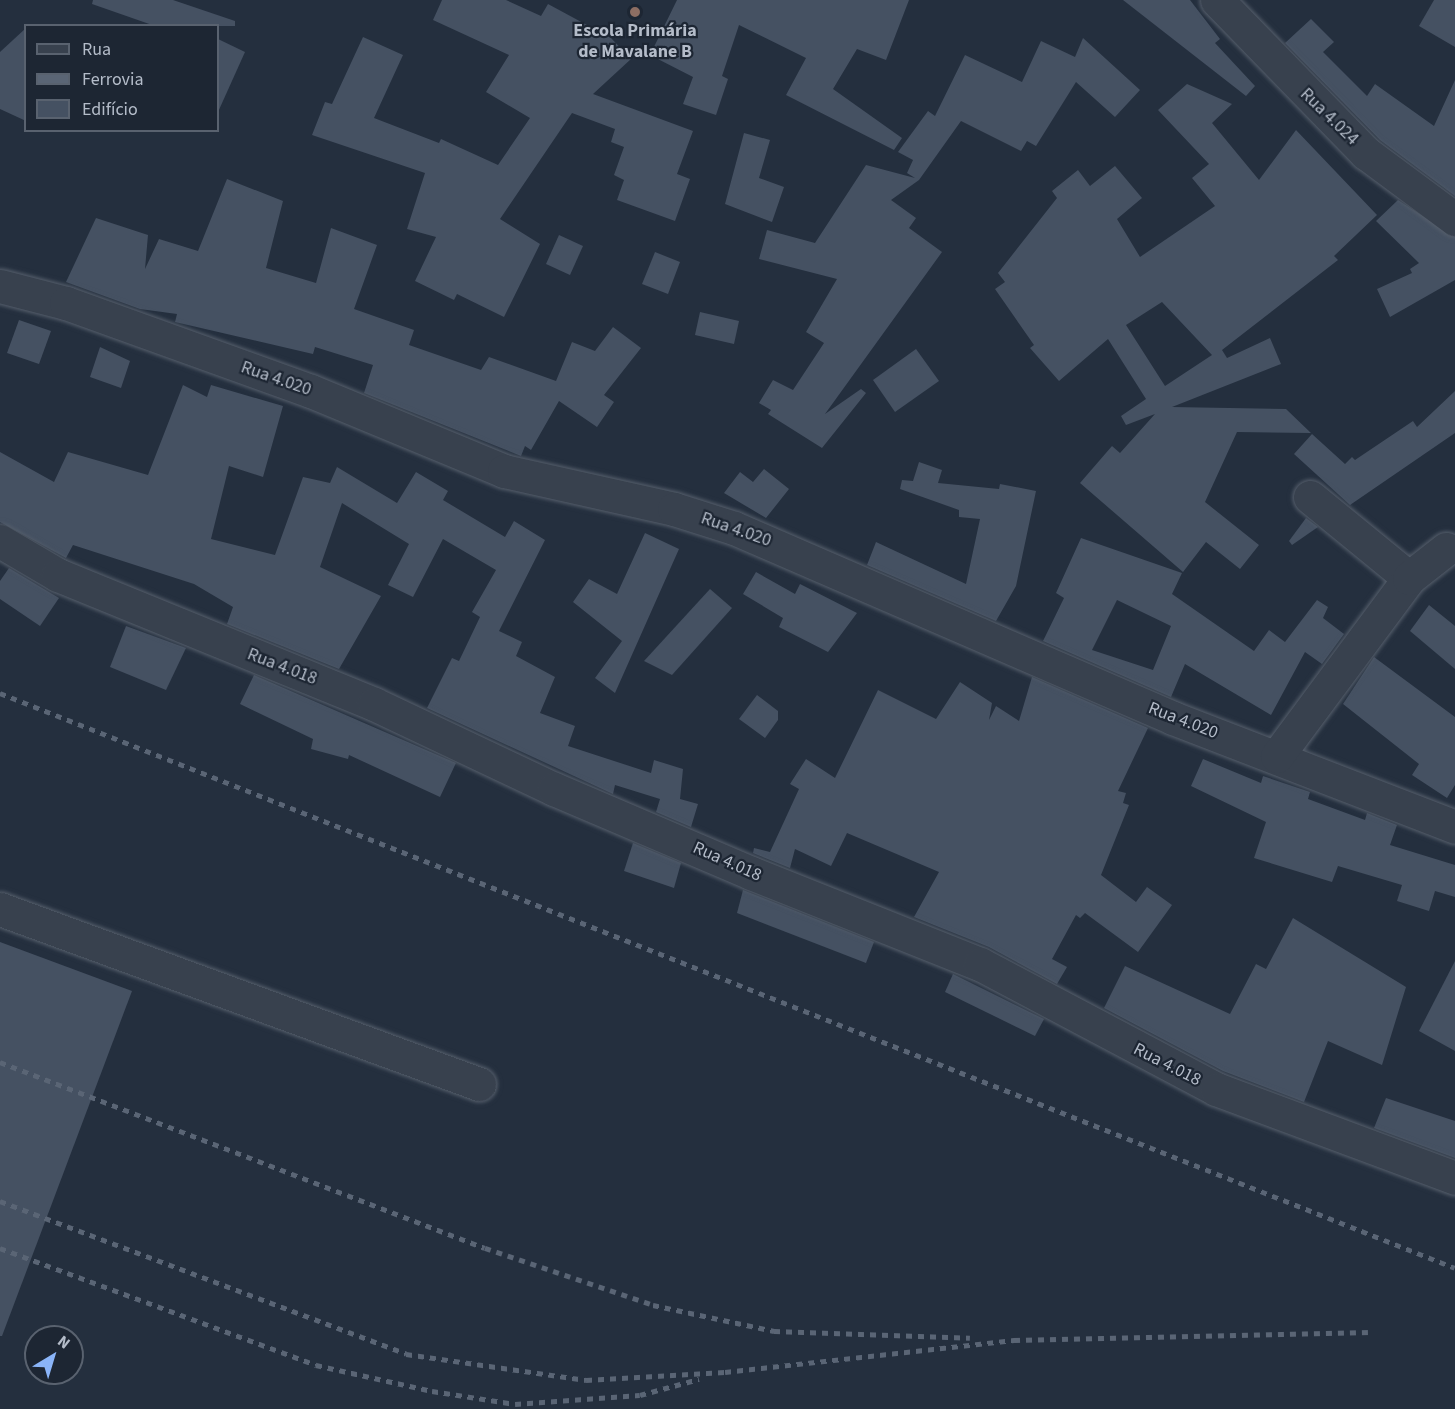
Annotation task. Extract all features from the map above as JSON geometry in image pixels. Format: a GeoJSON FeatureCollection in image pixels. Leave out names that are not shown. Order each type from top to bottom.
{"type":"FeatureCollection","features":[{"type":"Feature","properties":{"kind":"street","name":"Rua 4.024"},"geometry":{"type":"LineString","coordinates":[[1217,0],[1366,153],[1455,219]]}},
{"type":"Feature","properties":{"kind":"street","name":"Rua 4.020"},"geometry":{"type":"LineString","coordinates":[[0,286],[66,303],[311,391],[504,471],[674,509],[744,531],[1161,713],[1455,826]]}},
{"type":"Feature","properties":{"kind":"street"},"geometry":{"type":"LineString","coordinates":[[1310,497],[1409,578]]}},
{"type":"Feature","properties":{"kind":"street","name":"Rua 4.018"},"geometry":{"type":"LineString","coordinates":[[0,541],[58,575],[352,695],[554,789],[751,873],[980,964],[1216,1089],[1455,1178]]}},
{"type":"Feature","properties":{"kind":"street"},"geometry":{"type":"LineString","coordinates":[[1277,756],[1409,578],[1446,549]]}},
{"type":"Feature","properties":{"kind":"street"},"geometry":{"type":"LineString","coordinates":[[0,909],[479,1084]]}},
{"type":"Feature","properties":{"kind":"building"},"geometry":{"type":"Polygon","coordinates":[[[93,0],[173,0],[235,21],[235,26],[149,24],[92,4],[93,0]]]}},
{"type":"Feature","properties":{"kind":"building"},"geometry":{"type":"Polygon","coordinates":[[[442,0],[506,0],[541,16],[548,4],[611,38],[631,59],[593,94],[693,131],[677,174],[690,179],[675,221],[617,200],[624,180],[614,175],[624,147],[611,142],[615,129],[572,113],[500,219],[540,244],[504,317],[457,294],[454,300],[415,281],[436,237],[407,229],[425,173],[312,135],[325,102],[332,104],[363,37],[403,55],[374,118],[439,143],[441,139],[498,165],[530,118],[486,92],[509,55],[433,20],[442,0]]]}},
{"type":"Feature","properties":{"kind":"building"},"geometry":{"type":"Polygon","coordinates":[[[677,0],[909,0],[886,60],[857,49],[833,89],[902,138],[894,150],[786,95],[806,58],[739,25],[722,76],[728,79],[716,115],[683,104],[693,77],[650,55],[677,0]]]}},
{"type":"Feature","properties":{"kind":"building"},"geometry":{"type":"Polygon","coordinates":[[[1123,0],[1190,0],[1220,39],[1215,43],[1255,86],[1246,96],[1123,0]]]}},
{"type":"Feature","properties":{"kind":"building"},"geometry":{"type":"Polygon","coordinates":[[[1434,0],[1455,0],[1455,47],[1419,26],[1434,0]]]}},
{"type":"Feature","properties":{"kind":"building"},"geometry":{"type":"Polygon","coordinates":[[[1311,19],[1334,42],[1323,52],[1367,96],[1375,84],[1434,126],[1455,80],[1455,196],[1380,140],[1285,43],[1311,19]]]}},
{"type":"Feature","properties":{"kind":"building"},"geometry":{"type":"Polygon","coordinates":[[[24,30],[24,120],[0,109],[0,52],[24,30]]]}},
{"type":"Feature","properties":{"kind":"building"},"geometry":{"type":"Polygon","coordinates":[[[1083,38],[1140,90],[1115,117],[1076,82],[1036,146],[1027,141],[1021,151],[961,121],[919,180],[891,200],[916,218],[909,228],[942,252],[825,414],[861,389],[866,393],[822,448],[768,414],[771,410],[759,403],[773,380],[793,390],[824,343],[806,332],[837,279],[759,259],[767,230],[815,243],[866,165],[915,178],[907,173],[913,160],[898,152],[928,111],[935,116],[965,55],[1022,82],[1041,41],[1075,57],[1083,38]]]}},
{"type":"Feature","properties":{"kind":"building"},"geometry":{"type":"Polygon","coordinates":[[[219,39],[245,52],[219,110],[219,39]]]}},
{"type":"Feature","properties":{"kind":"building"},"geometry":{"type":"Polygon","coordinates":[[[1187,84],[1232,104],[1212,123],[1259,180],[1296,130],[1377,215],[1334,256],[1338,260],[1222,350],[1227,358],[1270,338],[1281,364],[1172,407],[1286,409],[1311,433],[1237,432],[1205,502],[1259,545],[1240,569],[1206,542],[1183,572],[1080,483],[1112,446],[1120,453],[1155,414],[1126,425],[1121,416],[1146,399],[1108,339],[1059,381],[1030,348],[1034,345],[995,289],[1005,282],[998,273],[1057,198],[1052,191],[1078,170],[1090,186],[1115,166],[1142,198],[1117,219],[1140,257],[1215,206],[1192,178],[1209,164],[1158,110],[1187,84]],[[1162,302],[1126,325],[1165,386],[1212,355],[1162,302]]]}},
{"type":"Feature","properties":{"kind":"building"},"geometry":{"type":"Polygon","coordinates":[[[744,133],[770,140],[759,178],[784,187],[772,222],[725,204],[744,133]]]}},
{"type":"Feature","properties":{"kind":"building"},"geometry":{"type":"Polygon","coordinates":[[[227,179],[283,201],[266,268],[316,283],[331,228],[377,245],[354,309],[414,330],[409,345],[481,370],[489,357],[556,381],[572,342],[595,351],[613,327],[641,348],[604,395],[614,402],[597,427],[559,401],[531,450],[525,446],[521,456],[364,393],[373,365],[315,347],[313,354],[175,322],[177,314],[140,309],[66,282],[96,218],[148,235],[145,269],[159,239],[198,251],[227,179]]]}},
{"type":"Feature","properties":{"kind":"building"},"geometry":{"type":"Polygon","coordinates":[[[1398,200],[1455,237],[1455,280],[1390,317],[1377,289],[1412,273],[1410,269],[1419,263],[1376,221],[1398,200]]]}},
{"type":"Feature","properties":{"kind":"building"},"geometry":{"type":"Polygon","coordinates":[[[559,235],[583,246],[570,275],[546,264],[559,235]]]}},
{"type":"Feature","properties":{"kind":"building"},"geometry":{"type":"Polygon","coordinates":[[[655,252],[680,262],[668,294],[642,284],[655,252]]]}},
{"type":"Feature","properties":{"kind":"building"},"geometry":{"type":"Polygon","coordinates":[[[700,312],[739,321],[734,344],[695,335],[700,312]]]}},
{"type":"Feature","properties":{"kind":"building"},"geometry":{"type":"Polygon","coordinates":[[[19,320],[51,331],[39,364],[7,353],[19,320]]]}},
{"type":"Feature","properties":{"kind":"building"},"geometry":{"type":"Polygon","coordinates":[[[100,347],[130,361],[121,388],[90,377],[100,347]]]}},
{"type":"Feature","properties":{"kind":"building"},"geometry":{"type":"Polygon","coordinates":[[[916,349],[939,381],[895,412],[873,380],[916,349]]]}},
{"type":"Feature","properties":{"kind":"building"},"geometry":{"type":"Polygon","coordinates":[[[183,385],[207,397],[211,385],[283,406],[263,477],[229,466],[211,539],[275,555],[303,477],[330,483],[337,467],[397,503],[416,472],[448,491],[443,500],[505,537],[514,521],[545,540],[499,631],[522,642],[516,656],[555,677],[540,713],[575,726],[568,746],[651,773],[654,760],[683,769],[680,799],[698,804],[691,827],[656,812],[660,799],[615,785],[613,794],[427,708],[452,658],[459,661],[480,617],[472,612],[496,570],[443,539],[413,597],[388,585],[409,544],[342,503],[320,567],[381,596],[339,669],[227,624],[233,607],[194,584],[73,545],[66,558],[0,522],[0,452],[54,482],[68,452],[148,475],[183,385]]]}},
{"type":"Feature","properties":{"kind":"building"},"geometry":{"type":"Polygon","coordinates":[[[1455,391],[1455,433],[1350,505],[1294,454],[1312,434],[1345,464],[1352,457],[1355,460],[1413,421],[1417,427],[1455,391]]]}},
{"type":"Feature","properties":{"kind":"building"},"geometry":{"type":"Polygon","coordinates":[[[919,462],[942,470],[938,483],[999,489],[1000,484],[1036,491],[1016,586],[996,621],[867,565],[876,542],[966,584],[980,519],[959,517],[959,510],[900,489],[902,480],[913,481],[919,462]]]}},
{"type":"Feature","properties":{"kind":"building"},"geometry":{"type":"Polygon","coordinates":[[[764,469],[789,489],[766,518],[724,493],[740,472],[753,482],[764,469]]]}},
{"type":"Feature","properties":{"kind":"building"},"geometry":{"type":"Polygon","coordinates":[[[1306,518],[1318,527],[1292,545],[1289,541],[1306,518]]]}},
{"type":"Feature","properties":{"kind":"building"},"geometry":{"type":"Polygon","coordinates":[[[645,533],[679,549],[615,693],[595,678],[622,641],[573,602],[589,579],[617,594],[645,533]]]}},
{"type":"Feature","properties":{"kind":"building"},"geometry":{"type":"Polygon","coordinates":[[[1081,538],[1182,573],[1172,594],[1254,651],[1269,630],[1285,642],[1317,600],[1328,607],[1323,618],[1344,634],[1322,664],[1305,652],[1271,715],[1185,664],[1171,697],[1043,641],[1064,598],[1056,593],[1081,538]],[[1117,600],[1092,650],[1153,670],[1171,626],[1117,600]]]}},
{"type":"Feature","properties":{"kind":"building"},"geometry":{"type":"Polygon","coordinates":[[[9,568],[59,598],[40,626],[0,599],[0,581],[9,568]]]}},
{"type":"Feature","properties":{"kind":"building"},"geometry":{"type":"Polygon","coordinates":[[[756,572],[795,594],[800,584],[857,613],[828,652],[779,627],[783,618],[743,594],[756,572]]]}},
{"type":"Feature","properties":{"kind":"building"},"geometry":{"type":"Polygon","coordinates":[[[710,589],[732,608],[672,675],[644,661],[710,589]]]}},
{"type":"Feature","properties":{"kind":"building"},"geometry":{"type":"Polygon","coordinates":[[[1429,605],[1455,626],[1455,669],[1410,631],[1429,605]]]}},
{"type":"Feature","properties":{"kind":"building"},"geometry":{"type":"Polygon","coordinates":[[[126,626],[186,648],[166,690],[110,667],[126,626]]]}},
{"type":"Feature","properties":{"kind":"building"},"geometry":{"type":"Polygon","coordinates":[[[1374,657],[1455,717],[1455,785],[1447,798],[1412,775],[1419,764],[1343,704],[1374,657]]]}},
{"type":"Feature","properties":{"kind":"building"},"geometry":{"type":"Polygon","coordinates":[[[254,675],[456,763],[440,797],[349,755],[348,759],[311,749],[313,739],[240,704],[254,675]]]}},
{"type":"Feature","properties":{"kind":"building"},"geometry":{"type":"Polygon","coordinates":[[[1032,677],[1148,728],[1118,791],[1126,793],[1123,803],[1129,805],[1101,875],[1136,902],[1147,887],[1172,905],[1138,952],[1085,913],[1080,918],[1076,915],[1052,959],[1067,967],[1057,984],[989,947],[914,917],[939,872],[847,833],[831,866],[795,849],[790,868],[753,853],[754,848],[770,852],[799,789],[790,784],[806,759],[835,778],[878,690],[936,719],[960,682],[992,703],[989,720],[996,706],[1019,721],[1032,677]]]}},
{"type":"Feature","properties":{"kind":"building"},"geometry":{"type":"Polygon","coordinates":[[[757,695],[778,711],[778,720],[765,738],[739,719],[757,695]]]}},
{"type":"Feature","properties":{"kind":"building"},"geometry":{"type":"Polygon","coordinates":[[[1203,759],[1261,783],[1263,776],[1310,792],[1308,799],[1365,820],[1367,813],[1397,825],[1390,845],[1455,865],[1455,897],[1435,891],[1429,911],[1397,901],[1402,885],[1338,866],[1332,882],[1254,858],[1266,822],[1191,786],[1203,759]]]}},
{"type":"Feature","properties":{"kind":"building"},"geometry":{"type":"Polygon","coordinates":[[[633,843],[681,863],[674,888],[624,871],[633,843]]]}},
{"type":"Feature","properties":{"kind":"building"},"geometry":{"type":"Polygon","coordinates":[[[743,890],[874,942],[866,963],[737,913],[743,890]]]}},
{"type":"Feature","properties":{"kind":"building"},"geometry":{"type":"Polygon","coordinates":[[[1293,918],[1406,987],[1382,1065],[1328,1041],[1304,1102],[1223,1071],[1104,1008],[1125,966],[1230,1014],[1256,964],[1266,969],[1293,918]]]}},
{"type":"Feature","properties":{"kind":"building"},"geometry":{"type":"Polygon","coordinates":[[[0,942],[132,991],[2,1336],[0,1336],[0,942]]]}},
{"type":"Feature","properties":{"kind":"building"},"geometry":{"type":"Polygon","coordinates":[[[1455,961],[1455,1051],[1419,1031],[1455,961]]]}},
{"type":"Feature","properties":{"kind":"building"},"geometry":{"type":"Polygon","coordinates":[[[953,974],[1044,1019],[1035,1036],[945,992],[953,974]]]}},
{"type":"Feature","properties":{"kind":"building"},"geometry":{"type":"Polygon","coordinates":[[[1386,1098],[1455,1121],[1455,1158],[1374,1128],[1386,1098]]]}},
{"type":"Feature","properties":{"kind":"railway"},"geometry":{"type":"LineString","coordinates":[[0,693],[1455,1268]]}},
{"type":"Feature","properties":{"kind":"railway"},"geometry":{"type":"LineString","coordinates":[[0,1062],[485,1248],[653,1305],[774,1331],[970,1338]]}},
{"type":"Feature","properties":{"kind":"railway"},"geometry":{"type":"LineString","coordinates":[[0,1201],[406,1354],[586,1380],[725,1372],[1014,1340],[1371,1332]]}},
{"type":"Feature","properties":{"kind":"railway"},"geometry":{"type":"LineString","coordinates":[[0,1248],[316,1365],[432,1391],[515,1404],[640,1395],[699,1379]]}},
{"type":"Feature","properties":{"kind":"place","name":"Escola Primária de Mavalane B"},"geometry":{"type":"Point","coordinates":[635,12]}}]}
